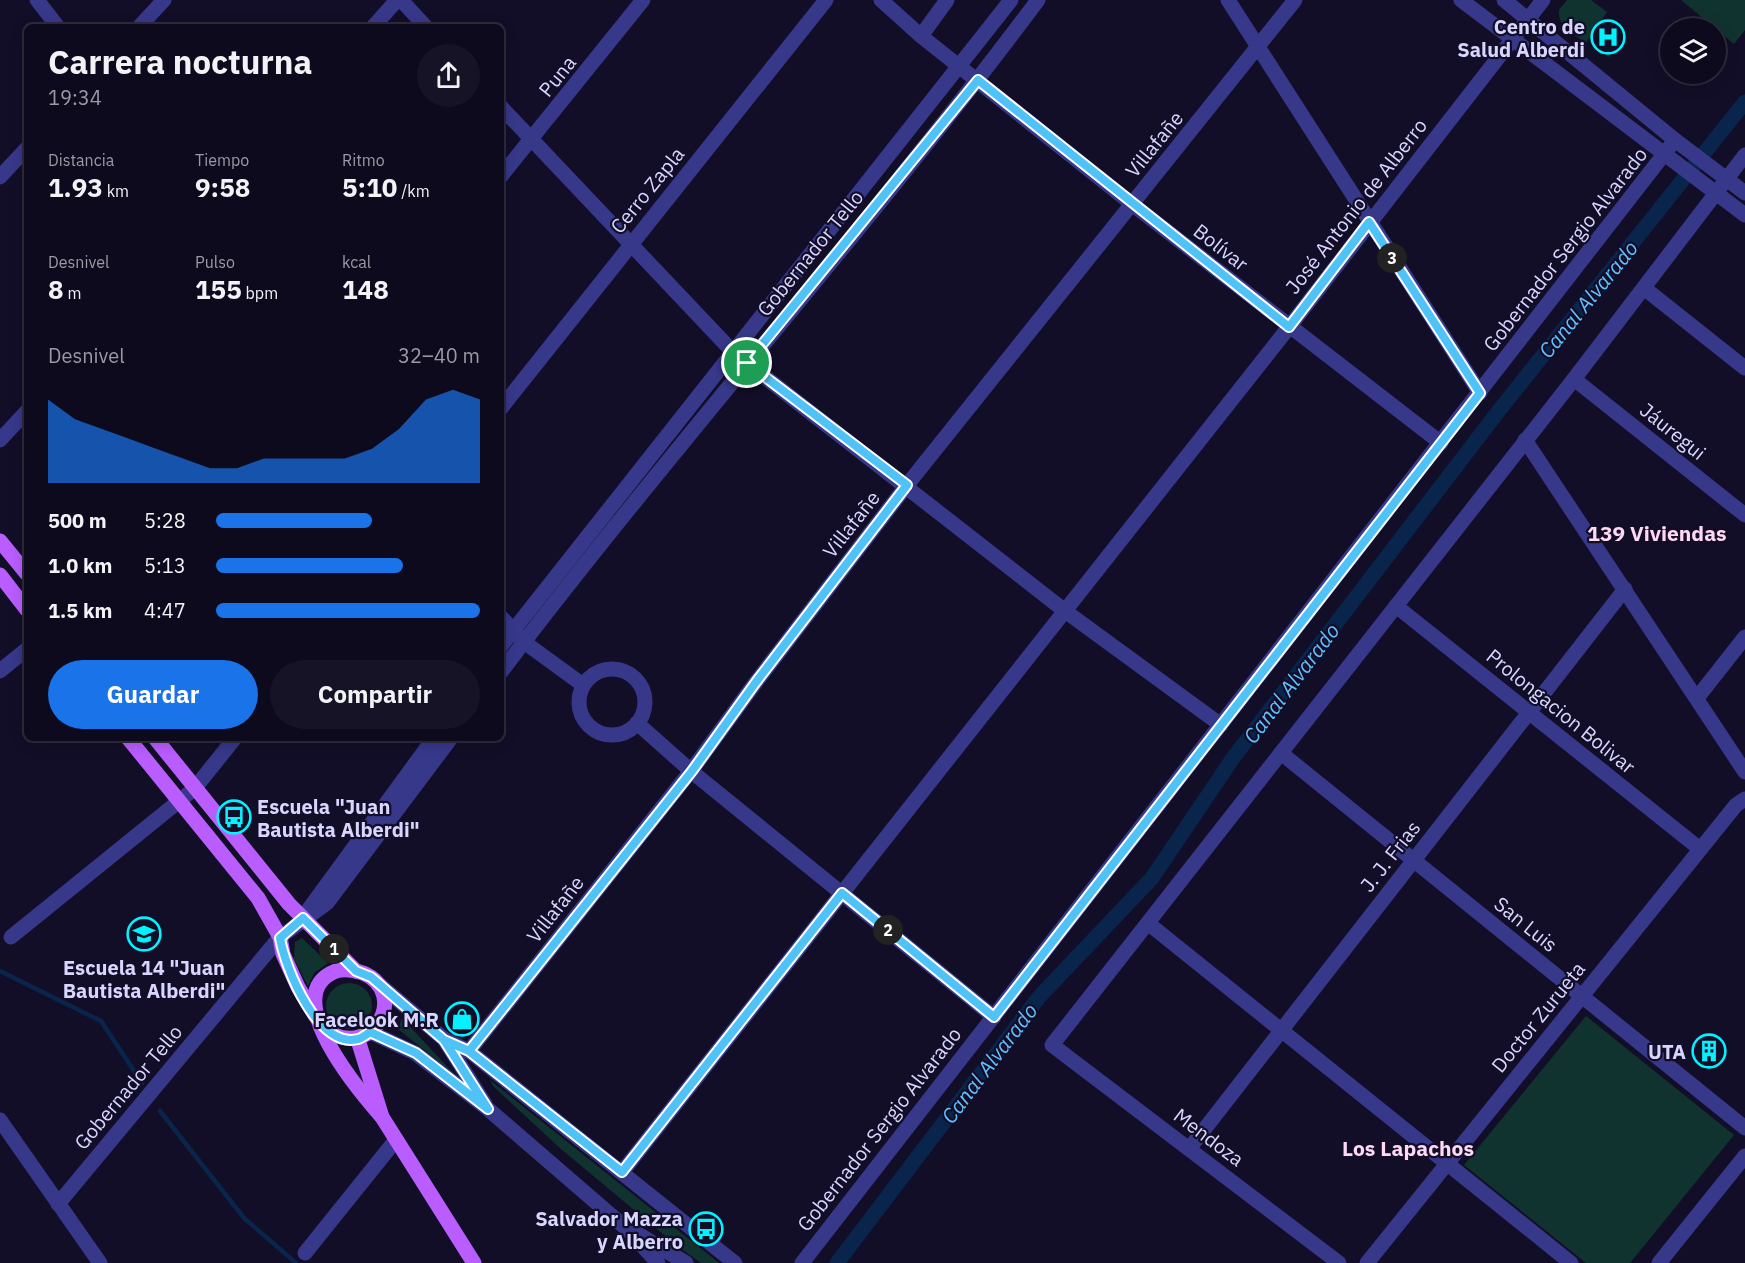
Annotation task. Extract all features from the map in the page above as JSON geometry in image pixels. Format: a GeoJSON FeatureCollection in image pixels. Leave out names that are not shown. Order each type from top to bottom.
{"type":"FeatureCollection","features":[{"type":"Feature","properties":{"kind":"main road"},"geometry":{"type":"LineString","coordinates":[[0,541],[24,570]]}},
{"type":"Feature","properties":{"kind":"main road"},"geometry":{"type":"LineString","coordinates":[[0,575],[24,606]]}},
{"type":"Feature","properties":{"kind":"main road"},"geometry":{"type":"LineString","coordinates":[[130,741],[258,898],[280,938],[283,954],[297,987],[345,1069],[382,1117],[474,1263]]}},
{"type":"Feature","properties":{"kind":"main road"},"geometry":{"type":"LineString","coordinates":[[157,741],[194,789],[303,918],[356,971]]}},
{"type":"Feature","properties":{"kind":"main road"},"geometry":{"type":"LineString","coordinates":[[336,971],[356,971],[371,977],[380,985],[386,1007],[381,1022],[364,1036],[340,1038],[318,1021],[314,1005],[320,984],[336,971]]}},
{"type":"Feature","properties":{"kind":"main road"},"geometry":{"type":"LineString","coordinates":[[364,1036],[382,1117]]}},
{"type":"Feature","properties":{"kind":"street"},"geometry":{"type":"LineString","coordinates":[[37,0],[56,24]]}},
{"type":"Feature","properties":{"kind":"street"},"geometry":{"type":"LineString","coordinates":[[142,24],[164,0]]}},
{"type":"Feature","properties":{"kind":"street"},"geometry":{"type":"LineString","coordinates":[[376,24],[399,0],[423,24]]}},
{"type":"Feature","properties":{"kind":"street","name":"Puna"},"geometry":{"type":"LineString","coordinates":[[504,173],[532,141],[643,0]]}},
{"type":"Feature","properties":{"kind":"street","name":"Cerro Zapla"},"geometry":{"type":"LineString","coordinates":[[504,404],[826,0]]}},
{"type":"Feature","properties":{"kind":"street","name":"Bolívar"},"geometry":{"type":"LineString","coordinates":[[881,0],[921,36],[1132,204],[1440,444]]}},
{"type":"Feature","properties":{"kind":"street"},"geometry":{"type":"LineString","coordinates":[[921,36],[947,0]]}},
{"type":"Feature","properties":{"kind":"street","name":"Gobernador Tello"},"geometry":{"type":"LineString","coordinates":[[504,642],[1011,0]]}},
{"type":"Feature","properties":{"kind":"street","name":"Gobernador Tello"},"geometry":{"type":"LineString","coordinates":[[504,668],[747,363],[978,80],[1038,0]]}},
{"type":"Feature","properties":{"kind":"street"},"geometry":{"type":"LineString","coordinates":[[1228,0],[1260,46],[1369,222],[1480,393]]}},
{"type":"Feature","properties":{"kind":"street","name":"Villafañe"},"geometry":{"type":"LineString","coordinates":[[469,1051],[692,771],[756,682],[907,485],[1295,0]]}},
{"type":"Feature","properties":{"kind":"street"},"geometry":{"type":"LineString","coordinates":[[1461,0],[1745,215]]}},
{"type":"Feature","properties":{"kind":"street"},"geometry":{"type":"LineString","coordinates":[[1504,0],[1675,140],[1745,193]]}},
{"type":"Feature","properties":{"kind":"street","name":"José Antonio de Alberro"},"geometry":{"type":"LineString","coordinates":[[622,1172],[1289,327],[1543,0]]}},
{"type":"Feature","properties":{"kind":"street"},"geometry":{"type":"LineString","coordinates":[[504,110],[734,352],[907,485],[1065,611],[1221,725]]}},
{"type":"Feature","properties":{"kind":"street","name":"Gobernador Sergio Alvarado"},"geometry":{"type":"LineString","coordinates":[[802,1263],[1675,140]]}},
{"type":"Feature","properties":{"kind":"street"},"geometry":{"type":"LineString","coordinates":[[0,177],[24,151]]}},
{"type":"Feature","properties":{"kind":"street"},"geometry":{"type":"LineString","coordinates":[[1571,1263],[1149,924],[1574,379],[1745,155]]}},
{"type":"Feature","properties":{"kind":"street"},"geometry":{"type":"LineString","coordinates":[[1644,288],[1745,368]]}},
{"type":"Feature","properties":{"kind":"street","name":"Jáuregui"},"geometry":{"type":"LineString","coordinates":[[1574,379],[1745,515]]}},
{"type":"Feature","properties":{"kind":"street"},"geometry":{"type":"LineString","coordinates":[[0,440],[24,414]]}},
{"type":"Feature","properties":{"kind":"street"},"geometry":{"type":"LineString","coordinates":[[1525,440],[1745,772]]}},
{"type":"Feature","properties":{"kind":"street","name":"J. J. Frias"},"geometry":{"type":"LineString","coordinates":[[1189,1149],[1625,589]]}},
{"type":"Feature","properties":{"kind":"street","name":"Prolongacion Bolivar"},"geometry":{"type":"LineString","coordinates":[[1396,606],[1701,849]]}},
{"type":"Feature","properties":{"kind":"street"},"geometry":{"type":"LineString","coordinates":[[504,621],[524,642],[583,685]]}},
{"type":"Feature","properties":{"kind":"street"},"geometry":{"type":"LineString","coordinates":[[1697,698],[1745,638]]}},
{"type":"Feature","properties":{"kind":"street"},"geometry":{"type":"LineString","coordinates":[[0,671],[24,651]]}},
{"type":"Feature","properties":{"kind":"street"},"geometry":{"type":"LineString","coordinates":[[611,669],[632,676],[644,693],[645,704],[637,723],[629,730],[609,735],[589,726],[579,707],[583,685],[600,671],[611,669]]}},
{"type":"Feature","properties":{"kind":"street"},"geometry":{"type":"LineString","coordinates":[[637,723],[692,771],[994,1017]]}},
{"type":"Feature","properties":{"kind":"street"},"geometry":{"type":"LineString","coordinates":[[11,937],[194,789],[233,741]]}},
{"type":"Feature","properties":{"kind":"street","name":"Gobernador Tello"},"geometry":{"type":"LineString","coordinates":[[303,918],[432,741]]}},
{"type":"Feature","properties":{"kind":"street","name":"Gobernador Tello"},"geometry":{"type":"LineString","coordinates":[[58,1204],[280,938],[303,918],[327,903],[449,741]]}},
{"type":"Feature","properties":{"kind":"street","name":"San Luis"},"geometry":{"type":"LineString","coordinates":[[1281,753],[1745,1128]]}},
{"type":"Feature","properties":{"kind":"street","name":"Doctor Zurueta"},"geometry":{"type":"LineString","coordinates":[[1367,1263],[1736,805],[1745,800]]}},
{"type":"Feature","properties":{"kind":"street","name":"Mendoza"},"geometry":{"type":"LineString","coordinates":[[1149,924],[1052,1045],[1339,1263]]}},
{"type":"Feature","properties":{"kind":"street"},"geometry":{"type":"LineString","coordinates":[[380,985],[444,1040],[488,1109]]}},
{"type":"Feature","properties":{"kind":"street"},"geometry":{"type":"LineString","coordinates":[[364,1036],[416,1053],[488,1109],[627,1228],[658,1263]]}},
{"type":"Feature","properties":{"kind":"street"},"geometry":{"type":"LineString","coordinates":[[444,1040],[469,1051],[735,1263]]}},
{"type":"Feature","properties":{"kind":"street"},"geometry":{"type":"LineString","coordinates":[[0,1120],[100,1263]]}},
{"type":"Feature","properties":{"kind":"street"},"geometry":{"type":"LineString","coordinates":[[305,1253],[395,1141]]}},
{"type":"Feature","properties":{"kind":"street"},"geometry":{"type":"LineString","coordinates":[[1659,1263],[1745,1156]]}},
{"type":"Feature","properties":{"kind":"street"},"geometry":{"type":"LineString","coordinates":[[627,1228],[686,1263]]}},
{"type":"Feature","properties":{"kind":"green space"},"geometry":{"type":"Polygon","coordinates":[[[1567,0],[1591,0],[1607,12],[1586,43],[1567,29],[1561,21],[1559,10],[1567,0]]]}},
{"type":"Feature","properties":{"kind":"green space"},"geometry":{"type":"Polygon","coordinates":[[[1681,0],[1745,0],[1745,30],[1734,44],[1726,37],[1726,18],[1703,18],[1681,0]]]}},
{"type":"Feature","properties":{"kind":"green space"},"geometry":{"type":"Polygon","coordinates":[[[302,938],[328,963],[314,973],[308,986],[294,959],[295,942],[302,938]]]}},
{"type":"Feature","properties":{"kind":"green space"},"geometry":{"type":"Polygon","coordinates":[[[349,983],[365,990],[372,1006],[365,1022],[349,1029],[333,1022],[326,1006],[333,990],[349,983]]]}},
{"type":"Feature","properties":{"kind":"green space"},"geometry":{"type":"Polygon","coordinates":[[[1586,1016],[1734,1135],[1630,1263],[1586,1263],[1464,1165],[1586,1016]]]}},
{"type":"Feature","properties":{"kind":"green space"},"geometry":{"type":"Polygon","coordinates":[[[402,1018],[454,1074],[398,1029],[402,1018]]]}},
{"type":"Feature","properties":{"kind":"green space"},"geometry":{"type":"Polygon","coordinates":[[[490,1080],[719,1263],[701,1263],[676,1245],[561,1149],[493,1086],[490,1080]]]}},
{"type":"Feature","properties":{"kind":"waterway","name":"Canal Alvarado"},"geometry":{"type":"LineString","coordinates":[[837,1263],[1039,997],[1152,878],[1233,758],[1497,413],[1745,102]]}},
{"type":"Feature","properties":{"kind":"waterway"},"geometry":{"type":"LineString","coordinates":[[0,971],[101,1021],[142,1083]]}},
{"type":"Feature","properties":{"kind":"waterway"},"geometry":{"type":"LineString","coordinates":[[160,1111],[244,1218],[296,1263]]}},
{"type":"Feature","properties":{"kind":"place","name":"Centro de Salud Alberdi"},"geometry":{"type":"Point","coordinates":[1608,37]}},
{"type":"Feature","properties":{"kind":"place","name":"Escuela \"Juan Bautista Alberdi\""},"geometry":{"type":"Point","coordinates":[234,817]}},
{"type":"Feature","properties":{"kind":"place","name":"Escuela 14 \"Juan Bautista Alberdi\""},"geometry":{"type":"Point","coordinates":[144,934]}},
{"type":"Feature","properties":{"kind":"place","name":"Facelook M.R"},"geometry":{"type":"Point","coordinates":[462,1019]}},
{"type":"Feature","properties":{"kind":"place","name":"UTA"},"geometry":{"type":"Point","coordinates":[1709,1051]}},
{"type":"Feature","properties":{"kind":"place","name":"Salvador Mazza y Alberro"},"geometry":{"type":"Point","coordinates":[706,1229]}},
{"type":"Feature","properties":{"kind":"district","name":"139 Viviendas"},"geometry":{"type":"Point","coordinates":[1657,533]}},
{"type":"Feature","properties":{"kind":"district","name":"Los Lapachos"},"geometry":{"type":"Point","coordinates":[1408,1148]}},
{"type":"Feature","properties":{"kind":"route"},"geometry":{"type":"LineString","coordinates":[[747,363],[907,485],[756,682],[692,771],[469,1051],[444,1040],[371,977],[356,971],[303,918],[280,938],[283,954],[297,987],[321,1026],[329,1033],[340,1038],[358,1040],[370,1032],[400,1043],[488,1109],[475,1085],[444,1040],[469,1051],[622,1172],[842,893],[994,1017],[1480,393],[1369,222],[1289,327],[978,80],[747,363]]}}]}
